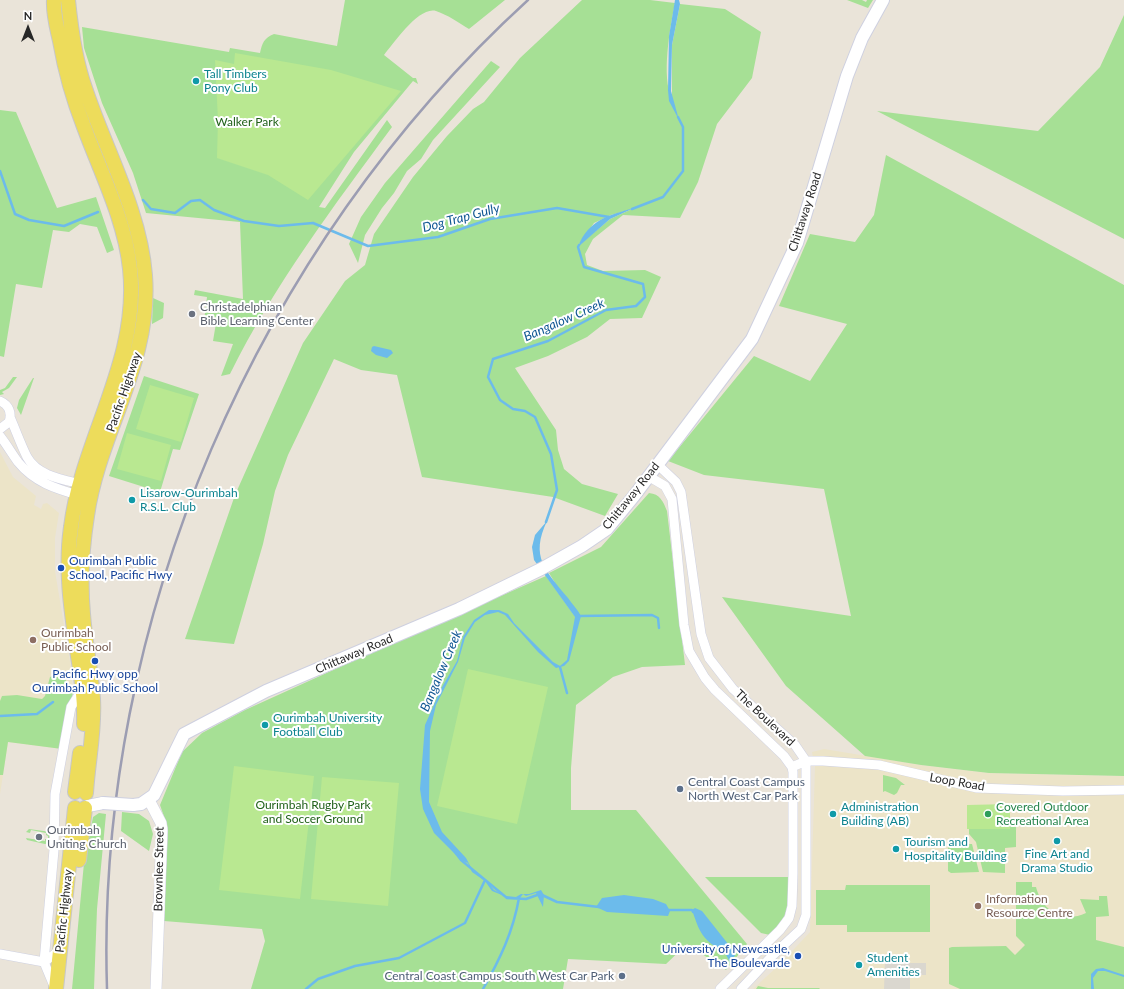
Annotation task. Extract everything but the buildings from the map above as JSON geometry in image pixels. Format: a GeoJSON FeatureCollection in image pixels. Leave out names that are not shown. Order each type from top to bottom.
{"type":"FeatureCollection","features":[{"type":"Feature","properties":{"kind":"main road","name":"Pacific Highway"},"geometry":{"type":"LineString","coordinates":[[54,0],[64,68],[83,126],[118,215],[128,252],[131,283],[130,316],[124,353],[69,545],[69,581],[82,690],[83,801],[66,989]]}},
{"type":"Feature","properties":{"kind":"main road","name":"Pacific Highway"},"geometry":{"type":"LineString","coordinates":[[55,989],[92,731],[93,699],[83,615],[82,577],[84,491],[138,356],[146,309],[145,274],[136,228],[84,88],[73,43],[68,0]]}},
{"type":"Feature","properties":{"kind":"main road","name":"Chittaway Road"},"geometry":{"type":"LineString","coordinates":[[149,800],[159,788],[184,734],[266,691],[459,608],[518,580],[582,546],[607,529],[634,496],[752,339],[797,243],[850,67],[862,38],[883,0]]}},
{"type":"Feature","properties":{"kind":"main road"},"geometry":{"type":"LineString","coordinates":[[83,801],[133,805],[141,804],[149,800]]}},
{"type":"Feature","properties":{"kind":"street"},"geometry":{"type":"LineString","coordinates":[[0,401],[9,408],[10,418],[28,459],[42,471],[84,491]]}},
{"type":"Feature","properties":{"kind":"street"},"geometry":{"type":"LineString","coordinates":[[0,429],[6,426],[10,418]]}},
{"type":"Feature","properties":{"kind":"street"},"geometry":{"type":"LineString","coordinates":[[0,436],[18,462],[33,477],[53,487],[84,491]]}},
{"type":"Feature","properties":{"kind":"street","name":"The Boulevard"},"geometry":{"type":"LineString","coordinates":[[657,464],[676,482],[681,492],[701,634],[709,658],[734,689],[795,745],[806,761]]}},
{"type":"Feature","properties":{"kind":"street","name":"The Boulevard"},"geometry":{"type":"LineString","coordinates":[[648,476],[665,486],[672,499],[684,625],[689,651],[705,678],[724,699],[784,756],[792,767],[793,874],[792,906],[789,918],[780,930],[762,946],[720,989]]}},
{"type":"Feature","properties":{"kind":"street"},"geometry":{"type":"LineString","coordinates":[[55,989],[44,962],[54,850],[55,794],[71,707],[82,690]]}},
{"type":"Feature","properties":{"kind":"street"},"geometry":{"type":"LineString","coordinates":[[742,989],[771,957],[801,929],[806,915],[806,761]]}},
{"type":"Feature","properties":{"kind":"street","name":"Loop Road"},"geometry":{"type":"LineString","coordinates":[[792,767],[806,761],[823,761],[879,765],[978,788],[1063,791],[1124,790]]}},
{"type":"Feature","properties":{"kind":"street","name":"Brownlee Street"},"geometry":{"type":"LineString","coordinates":[[149,800],[159,819],[162,830],[156,989]]}},
{"type":"Feature","properties":{"kind":"street"},"geometry":{"type":"LineString","coordinates":[[0,954],[44,962],[54,954],[61,945]]}},
{"type":"Feature","properties":{"kind":"shaded area","name":"Ourimbah Public School"},"geometry":{"type":"Polygon","coordinates":[[[0,452],[13,477],[36,496],[34,505],[41,509],[43,504],[47,503],[59,513],[55,538],[55,571],[71,668],[73,693],[69,707],[62,749],[8,742],[0,794],[0,452]]]}},
{"type":"Feature","properties":{"kind":"shaded area"},"geometry":{"type":"Polygon","coordinates":[[[824,749],[921,765],[989,773],[1124,776],[1124,989],[753,989],[779,965],[810,932],[815,766],[812,752],[824,749]]]}},
{"type":"Feature","properties":{"kind":"shaded area"},"geometry":{"type":"Polygon","coordinates":[[[885,963],[926,963],[926,975],[910,975],[910,989],[884,989],[885,963]]]}},
{"type":"Feature","properties":{"kind":"green space","name":"Walker Park"},"geometry":{"type":"Polygon","coordinates":[[[345,0],[505,0],[469,29],[436,11],[429,11],[422,14],[400,34],[384,55],[413,78],[416,78],[418,84],[413,81],[354,152],[319,207],[325,208],[387,120],[392,127],[327,216],[285,278],[247,341],[230,374],[221,376],[233,344],[213,341],[216,323],[204,321],[207,297],[194,295],[195,290],[243,299],[240,222],[146,213],[133,173],[102,103],[84,48],[82,27],[229,52],[230,48],[260,53],[264,41],[274,34],[337,46],[345,0]]]}},
{"type":"Feature","properties":{"kind":"green space"},"geometry":{"type":"Polygon","coordinates":[[[582,0],[650,0],[675,3],[669,39],[667,66],[667,78],[672,99],[672,45],[680,4],[725,9],[761,32],[752,78],[717,124],[698,182],[680,218],[623,215],[593,239],[585,254],[587,265],[603,271],[645,270],[661,277],[642,318],[610,319],[587,337],[548,356],[515,368],[556,430],[558,450],[564,469],[582,484],[618,494],[605,516],[553,497],[422,477],[397,375],[361,370],[334,359],[288,455],[275,491],[263,544],[234,644],[185,639],[235,495],[303,343],[345,281],[365,265],[374,234],[413,177],[447,136],[473,109],[484,102],[520,58],[582,0]],[[632,209],[611,215],[594,223],[578,246],[610,219],[632,209]]]}},
{"type":"Feature","properties":{"kind":"green space"},"geometry":{"type":"Polygon","coordinates":[[[847,0],[862,0],[866,2],[867,0],[873,0],[868,8],[847,0]]]}},
{"type":"Feature","properties":{"kind":"green space"},"geometry":{"type":"Polygon","coordinates":[[[1124,15],[1124,239],[877,111],[1038,131],[1100,67],[1124,15]]]}},
{"type":"Feature","properties":{"kind":"green space"},"geometry":{"type":"Polygon","coordinates":[[[235,53],[331,70],[401,91],[308,200],[268,175],[217,158],[218,120],[215,60],[234,64],[235,53]]]}},
{"type":"Feature","properties":{"kind":"green space"},"geometry":{"type":"Polygon","coordinates":[[[491,61],[500,67],[433,140],[421,159],[407,171],[394,193],[382,208],[365,235],[358,263],[349,244],[361,217],[385,183],[491,61]]]}},
{"type":"Feature","properties":{"kind":"green space"},"geometry":{"type":"Polygon","coordinates":[[[0,110],[16,112],[57,208],[96,197],[114,250],[107,253],[97,227],[80,224],[69,232],[53,230],[42,288],[16,284],[4,357],[0,356],[0,110]]]}},
{"type":"Feature","properties":{"kind":"green space"},"geometry":{"type":"Polygon","coordinates":[[[886,155],[1124,285],[1124,776],[989,773],[921,765],[865,756],[786,686],[722,597],[851,616],[824,489],[704,475],[668,461],[754,356],[810,381],[847,324],[779,306],[810,234],[855,242],[874,215],[886,155]]]}},
{"type":"Feature","properties":{"kind":"green space"},"geometry":{"type":"Polygon","coordinates":[[[153,298],[164,303],[163,318],[152,324],[153,298]]]}},
{"type":"Feature","properties":{"kind":"green space"},"geometry":{"type":"Polygon","coordinates":[[[144,376],[199,394],[180,450],[173,449],[160,492],[109,476],[144,376]]]}},
{"type":"Feature","properties":{"kind":"green space"},"geometry":{"type":"Polygon","coordinates":[[[13,377],[17,377],[9,388],[2,392],[4,394],[0,395],[0,390],[5,388],[13,377]]]}},
{"type":"Feature","properties":{"kind":"green space"},"geometry":{"type":"Polygon","coordinates":[[[33,378],[21,415],[17,408],[19,400],[33,378]]]}},
{"type":"Feature","properties":{"kind":"green space"},"geometry":{"type":"Polygon","coordinates":[[[150,385],[194,398],[181,442],[136,429],[150,385]]]}},
{"type":"Feature","properties":{"kind":"green space"},"geometry":{"type":"Polygon","coordinates":[[[127,433],[171,445],[161,481],[117,469],[127,433]]]}},
{"type":"Feature","properties":{"kind":"green space","name":"Ourimbah Rugby Park and Soccer Ground"},"geometry":{"type":"Polygon","coordinates":[[[649,493],[658,496],[661,499],[667,511],[685,665],[642,667],[613,677],[576,705],[571,768],[571,810],[636,810],[747,944],[726,970],[687,944],[666,964],[568,959],[563,989],[251,989],[265,941],[262,929],[164,921],[168,828],[160,805],[182,752],[202,733],[245,710],[546,576],[579,622],[549,573],[601,547],[649,493]]]}},
{"type":"Feature","properties":{"kind":"green space"},"geometry":{"type":"Polygon","coordinates":[[[468,669],[548,687],[517,824],[437,806],[468,669]]]}},
{"type":"Feature","properties":{"kind":"green space"},"geometry":{"type":"Polygon","coordinates":[[[59,673],[64,677],[73,693],[69,707],[62,749],[8,742],[3,775],[0,775],[0,701],[2,696],[17,695],[42,699],[45,696],[50,677],[59,673]]]}},
{"type":"Feature","properties":{"kind":"green space"},"geometry":{"type":"Polygon","coordinates":[[[234,766],[314,776],[300,899],[219,890],[234,766]]]}},
{"type":"Feature","properties":{"kind":"green space"},"geometry":{"type":"Polygon","coordinates":[[[883,775],[896,778],[905,785],[901,785],[897,793],[894,795],[885,791],[883,792],[883,775]]]}},
{"type":"Feature","properties":{"kind":"green space"},"geometry":{"type":"Polygon","coordinates":[[[322,777],[399,783],[388,906],[311,899],[322,777]]]}},
{"type":"Feature","properties":{"kind":"green space","name":"Covered Outdoor Recreational Area"},"geometry":{"type":"Polygon","coordinates":[[[1010,804],[1010,829],[967,829],[967,805],[1010,804]]]}},
{"type":"Feature","properties":{"kind":"green space"},"geometry":{"type":"Polygon","coordinates":[[[122,812],[139,814],[149,821],[153,834],[149,851],[121,831],[122,812]]]}},
{"type":"Feature","properties":{"kind":"green space"},"geometry":{"type":"Polygon","coordinates":[[[99,813],[106,814],[97,909],[94,989],[72,989],[84,863],[93,817],[99,813]]]}},
{"type":"Feature","properties":{"kind":"green space"},"geometry":{"type":"Polygon","coordinates":[[[1010,823],[1016,823],[1016,847],[1005,848],[1005,873],[983,872],[976,842],[969,834],[969,829],[1010,829],[1010,823]]]}},
{"type":"Feature","properties":{"kind":"green space"},"geometry":{"type":"Polygon","coordinates":[[[29,829],[51,832],[50,843],[45,844],[27,840],[26,838],[45,841],[45,839],[48,839],[46,833],[31,830],[30,833],[26,832],[29,829]]]}},
{"type":"Feature","properties":{"kind":"green space"},"geometry":{"type":"Polygon","coordinates":[[[948,844],[972,844],[979,872],[951,873],[948,871],[948,844]]]}},
{"type":"Feature","properties":{"kind":"green space"},"geometry":{"type":"Polygon","coordinates":[[[705,877],[788,877],[788,902],[785,915],[777,928],[770,935],[761,933],[705,877]]]}},
{"type":"Feature","properties":{"kind":"green space"},"geometry":{"type":"Polygon","coordinates":[[[1016,882],[1032,882],[1032,887],[1036,887],[1043,902],[1048,908],[1061,916],[1069,917],[1086,913],[1080,899],[1099,900],[1099,896],[1107,896],[1109,916],[1096,917],[1096,940],[1124,947],[1124,989],[960,989],[949,984],[949,948],[1006,946],[1015,955],[1025,945],[1016,936],[1016,882]]]}},
{"type":"Feature","properties":{"kind":"green space"},"geometry":{"type":"Polygon","coordinates":[[[846,885],[930,885],[930,932],[847,932],[847,925],[816,925],[816,890],[845,890],[846,885]]]}},
{"type":"Feature","properties":{"kind":"green space"},"geometry":{"type":"Polygon","coordinates":[[[758,986],[768,988],[820,989],[756,989],[758,986]]]}},
{"type":"Feature","properties":{"kind":"water"},"geometry":{"type":"Polygon","coordinates":[[[675,0],[679,0],[680,4],[672,45],[671,91],[679,120],[669,101],[668,90],[669,36],[675,0]]]}},
{"type":"Feature","properties":{"kind":"water"},"geometry":{"type":"Polygon","coordinates":[[[634,208],[610,219],[578,247],[587,230],[600,220],[616,213],[634,208]]]}},
{"type":"Feature","properties":{"kind":"water"},"geometry":{"type":"Polygon","coordinates":[[[374,346],[391,350],[393,353],[387,358],[376,355],[371,351],[372,347],[374,346]]]}},
{"type":"Feature","properties":{"kind":"water"},"geometry":{"type":"Polygon","coordinates":[[[547,521],[542,533],[540,544],[542,562],[547,571],[581,616],[569,661],[564,666],[556,668],[538,652],[505,615],[498,612],[485,615],[475,622],[465,638],[458,662],[436,705],[430,731],[429,802],[442,832],[466,858],[473,871],[485,879],[494,890],[506,896],[516,897],[523,894],[520,898],[507,897],[492,891],[485,881],[472,872],[468,863],[461,860],[434,833],[423,809],[420,789],[425,725],[441,689],[457,661],[463,637],[474,620],[489,610],[499,610],[508,614],[514,623],[553,662],[560,666],[567,660],[575,617],[534,560],[532,547],[535,535],[547,521]]]}},
{"type":"Feature","properties":{"kind":"water"},"geometry":{"type":"Polygon","coordinates":[[[541,890],[544,895],[543,907],[536,893],[526,896],[523,894],[529,894],[541,890]]]}},
{"type":"Feature","properties":{"kind":"water"},"geometry":{"type":"Polygon","coordinates":[[[624,895],[653,899],[666,904],[670,911],[668,916],[607,912],[596,907],[602,898],[624,895]]]}},
{"type":"Feature","properties":{"kind":"water"},"geometry":{"type":"Polygon","coordinates":[[[695,908],[702,911],[736,954],[730,962],[723,951],[708,941],[702,934],[692,910],[695,908]]]}},
{"type":"Feature","properties":{"kind":"water"},"geometry":{"type":"Polygon","coordinates":[[[1103,968],[1124,975],[1124,977],[1105,971],[1098,971],[1093,978],[1094,989],[1091,989],[1091,974],[1096,969],[1103,968]]]}},
{"type":"Feature","properties":{"kind":"waterway","name":"Bangalow Creek"},"geometry":{"type":"LineString","coordinates":[[632,209],[663,197],[683,171],[683,127],[678,117]]}},
{"type":"Feature","properties":{"kind":"waterway","name":"Dog Trap Gully"},"geometry":{"type":"LineString","coordinates":[[0,171],[15,214],[29,220],[64,226],[98,212]]}},
{"type":"Feature","properties":{"kind":"waterway","name":"Dog Trap Gully"},"geometry":{"type":"LineString","coordinates":[[143,200],[151,209],[175,213],[191,201],[200,200],[214,210],[244,221],[279,226],[313,223],[368,246],[438,237],[490,219],[557,208],[609,217]]}},
{"type":"Feature","properties":{"kind":"waterway","name":"Bangalow Creek"},"geometry":{"type":"LineString","coordinates":[[546,522],[557,490],[551,454],[535,417],[525,411],[513,409],[500,400],[488,377],[493,359],[548,341],[606,310],[636,306],[645,297],[643,284],[584,267],[578,247],[579,245]]}},
{"type":"Feature","properties":{"kind":"waterway"},"geometry":{"type":"LineString","coordinates":[[579,616],[652,615],[658,618],[659,628]]}},
{"type":"Feature","properties":{"kind":"waterway"},"geometry":{"type":"LineString","coordinates":[[560,667],[567,693]]}},
{"type":"Feature","properties":{"kind":"waterway"},"geometry":{"type":"LineString","coordinates":[[0,716],[37,714],[53,702]]}},
{"type":"Feature","properties":{"kind":"waterway"},"geometry":{"type":"LineString","coordinates":[[451,847],[461,860],[507,898],[526,899],[540,894],[557,902],[599,907]]}},
{"type":"Feature","properties":{"kind":"waterway","name":"Bangalow Creek"},"geometry":{"type":"LineString","coordinates":[[306,989],[318,979],[355,966],[399,958],[465,923],[485,880]]}},
{"type":"Feature","properties":{"kind":"waterway"},"geometry":{"type":"LineString","coordinates":[[483,989],[505,945],[519,898]]}},
{"type":"Feature","properties":{"kind":"waterway"},"geometry":{"type":"LineString","coordinates":[[667,910],[692,910],[693,912]]}},
{"type":"Feature","properties":{"kind":"railway"},"geometry":{"type":"LineString","coordinates":[[107,989],[111,851],[130,714],[163,579],[211,449],[273,324],[346,207],[432,98],[528,0]]}},
{"type":"Feature","properties":{"kind":"place","name":"Tall Timbers Pony Club"},"geometry":{"type":"Point","coordinates":[196,81]}},
{"type":"Feature","properties":{"kind":"place","name":"Christadelphian Bible Learning Center"},"geometry":{"type":"Point","coordinates":[192,314]}},
{"type":"Feature","properties":{"kind":"place","name":"Lisarow-Ourimbah R.S.L. Club"},"geometry":{"type":"Point","coordinates":[132,500]}},
{"type":"Feature","properties":{"kind":"place","name":"Ourimbah Public School, Pacific Hwy"},"geometry":{"type":"Point","coordinates":[61,568]}},
{"type":"Feature","properties":{"kind":"place","name":"Ourimbah Public School"},"geometry":{"type":"Point","coordinates":[33,640]}},
{"type":"Feature","properties":{"kind":"place","name":"Pacific Hwy opp Ourimbah Public School"},"geometry":{"type":"Point","coordinates":[95,661]}},
{"type":"Feature","properties":{"kind":"place","name":"Ourimbah University Football Club"},"geometry":{"type":"Point","coordinates":[265,725]}},
{"type":"Feature","properties":{"kind":"place","name":"Central Coast Campus North West Car Park"},"geometry":{"type":"Point","coordinates":[680,789]}},
{"type":"Feature","properties":{"kind":"place","name":"Administration Building (AB)"},"geometry":{"type":"Point","coordinates":[833,814]}},
{"type":"Feature","properties":{"kind":"place","name":"Covered Outdoor Recreational Area"},"geometry":{"type":"Point","coordinates":[988,814]}},
{"type":"Feature","properties":{"kind":"place","name":"Ourimbah Uniting Church"},"geometry":{"type":"Point","coordinates":[39,837]}},
{"type":"Feature","properties":{"kind":"place","name":"Fine Art and Drama Studio"},"geometry":{"type":"Point","coordinates":[1057,841]}},
{"type":"Feature","properties":{"kind":"place","name":"Tourism and Hospitality Building"},"geometry":{"type":"Point","coordinates":[896,849]}},
{"type":"Feature","properties":{"kind":"place","name":"Information Resource Centre"},"geometry":{"type":"Point","coordinates":[978,906]}},
{"type":"Feature","properties":{"kind":"place","name":"University of Newcastle, The Boulevarde"},"geometry":{"type":"Point","coordinates":[798,956]}},
{"type":"Feature","properties":{"kind":"place","name":"Student Amenities"},"geometry":{"type":"Point","coordinates":[859,965]}},
{"type":"Feature","properties":{"kind":"place","name":"Central Coast Campus South West Car Park"},"geometry":{"type":"Point","coordinates":[622,976]}}]}
